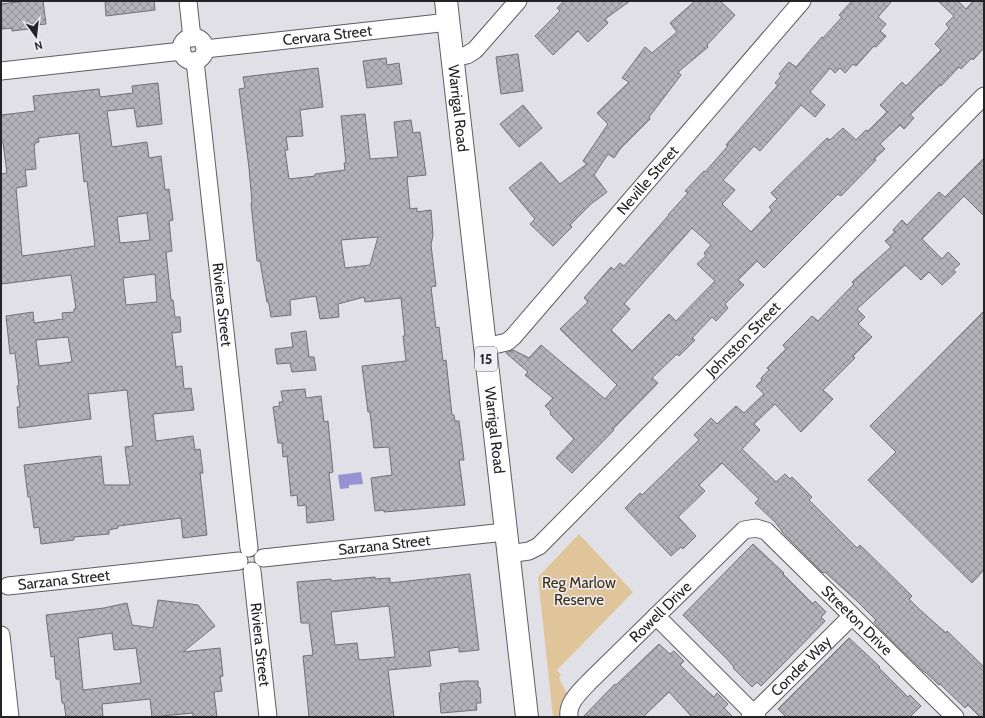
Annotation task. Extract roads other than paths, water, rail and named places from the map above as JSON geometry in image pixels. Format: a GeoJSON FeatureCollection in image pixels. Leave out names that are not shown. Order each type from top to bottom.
{"type":"FeatureCollection","features":[{"type":"Feature","properties":{"kind":"highway","name":"Warrigal Road"},"geometry":{"type":"LineString","coordinates":[[446,1],[527,717]]}},
{"type":"Feature","properties":{"kind":"street"},"geometry":{"type":"LineString","coordinates":[[188,1],[192,38],[185,41],[183,44],[194,54]]}},
{"type":"Feature","properties":{"kind":"street"},"geometry":{"type":"LineString","coordinates":[[452,58],[467,55],[475,50],[518,1]]}},
{"type":"Feature","properties":{"kind":"street","name":"Neville Street"},"geometry":{"type":"LineString","coordinates":[[485,347],[507,342],[513,337],[802,1]]}},
{"type":"Feature","properties":{"kind":"street","name":"Cervara Street"},"geometry":{"type":"LineString","coordinates":[[1,71],[194,54],[449,22]]}},
{"type":"Feature","properties":{"kind":"street","name":"Riviera Street"},"geometry":{"type":"LineString","coordinates":[[194,54],[268,717]]}},
{"type":"Feature","properties":{"kind":"street","name":"Johnston Street"},"geometry":{"type":"LineString","coordinates":[[510,574],[508,554],[529,551],[539,546],[984,96]]}},
{"type":"Feature","properties":{"kind":"street","name":"Streeton Drive"},"geometry":{"type":"LineString","coordinates":[[756,528],[766,531],[949,715]]}},
{"type":"Feature","properties":{"kind":"street","name":"Rowell Drive"},"geometry":{"type":"LineString","coordinates":[[570,710],[588,683],[656,616],[744,530],[756,528]]}},
{"type":"Feature","properties":{"kind":"street","name":"Sarzana Street"},"geometry":{"type":"LineString","coordinates":[[3,587],[505,532]]}},
{"type":"Feature","properties":{"kind":"street"},"geometry":{"type":"LineString","coordinates":[[656,616],[753,716]]}},
{"type":"Feature","properties":{"kind":"street","name":"Conder Way"},"geometry":{"type":"LineString","coordinates":[[753,716],[852,616]]}},
{"type":"Feature","properties":{"kind":"street"},"geometry":{"type":"LineString","coordinates":[[1,635],[10,717]]}},
{"type":"Feature","properties":{"kind":"park label","name":"Reg Marlow Reserve"},"geometry":{"type":"Point","coordinates":[579,592]}}]}
